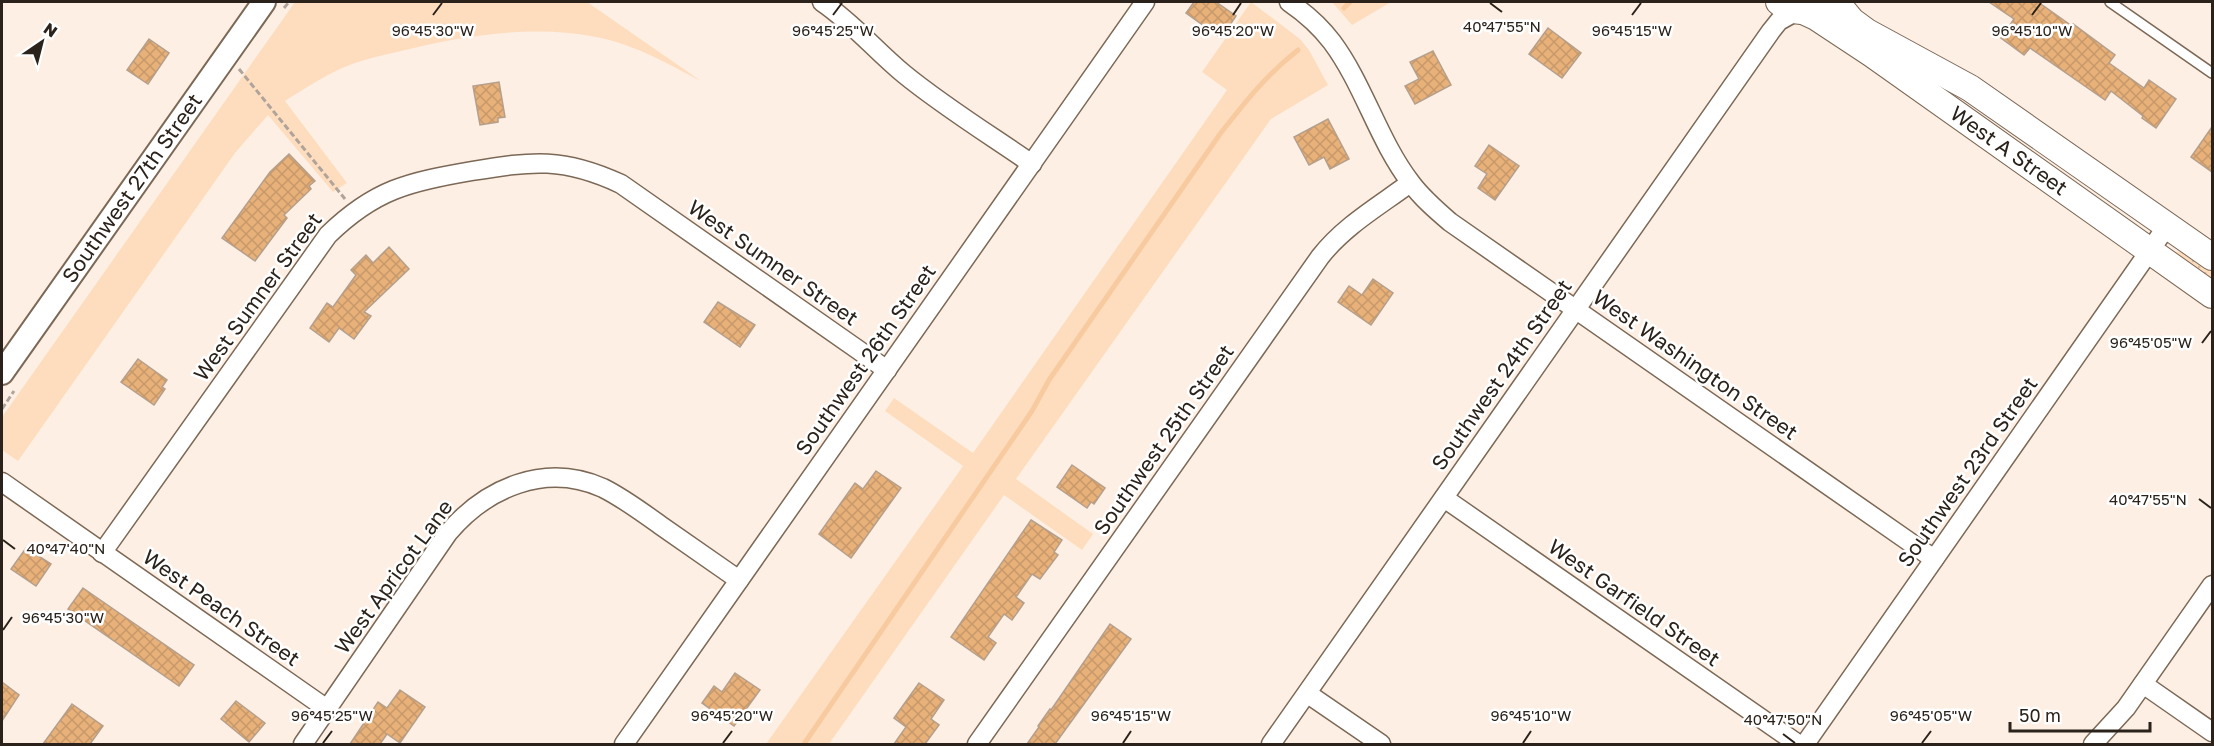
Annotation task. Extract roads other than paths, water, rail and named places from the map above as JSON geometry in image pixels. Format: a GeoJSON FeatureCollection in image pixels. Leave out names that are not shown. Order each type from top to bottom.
{"type":"FeatureCollection","features":[{"type":"Feature","properties":{"kind":"main road","name":"West A Street"},"geometry":{"type":"LineString","coordinates":[[1836,2],[1852,21],[1867,32],[1970,88],[2212,257]]}},
{"type":"Feature","properties":{"kind":"main road","name":"West A Street"},"geometry":{"type":"LineString","coordinates":[[1795,5],[1872,54],[2212,295]]}},
{"type":"Feature","properties":{"kind":"street","name":"Southwest 27th Street"},"geometry":{"type":"LineString","coordinates":[[2,373],[264,2]]}},
{"type":"Feature","properties":{"kind":"street"},"geometry":{"type":"LineString","coordinates":[[822,2],[853,25],[906,76],[1032,164]]}},
{"type":"Feature","properties":{"kind":"street","name":"Southwest 26th Street"},"geometry":{"type":"LineString","coordinates":[[624,744],[1146,2]]}},
{"type":"Feature","properties":{"kind":"street","name":"West Washington Street"},"geometry":{"type":"LineString","coordinates":[[1289,2],[1314,21],[1333,42],[1410,183],[1427,203],[1450,222],[1934,559]]}},
{"type":"Feature","properties":{"kind":"street","name":"Southwest 24th Street"},"geometry":{"type":"LineString","coordinates":[[1271,744],[1771,31],[1795,5]]}},
{"type":"Feature","properties":{"kind":"street","name":"West Sumner Street"},"geometry":{"type":"LineString","coordinates":[[102,553],[328,235],[375,197],[427,179],[524,163],[574,166],[602,175],[621,184],[887,370]]}},
{"type":"Feature","properties":{"kind":"street","name":"Southwest 25th Street"},"geometry":{"type":"LineString","coordinates":[[978,744],[1320,257],[1349,227],[1410,183]]}},
{"type":"Feature","properties":{"kind":"street","name":"Southwest 23rd Street"},"geometry":{"type":"LineString","coordinates":[[1805,744],[2167,226]]}},
{"type":"Feature","properties":{"kind":"street","name":"West Apricot Lane"},"geometry":{"type":"LineString","coordinates":[[303,744],[460,519],[485,499],[514,485],[533,480],[566,479],[602,488],[739,580]]}},
{"type":"Feature","properties":{"kind":"street","name":"West Peach Street"},"geometry":{"type":"LineString","coordinates":[[2,482],[327,709]]}},
{"type":"Feature","properties":{"kind":"street","name":"West Garfield Street"},"geometry":{"type":"LineString","coordinates":[[1444,498],[1798,744]]}},
{"type":"Feature","properties":{"kind":"street"},"geometry":{"type":"LineString","coordinates":[[2093,744],[2120,715],[2212,585]]}},
{"type":"Feature","properties":{"kind":"street"},"geometry":{"type":"LineString","coordinates":[[2143,684],[2212,732]]}},
{"type":"Feature","properties":{"kind":"street"},"geometry":{"type":"LineString","coordinates":[[1308,694],[1381,744]]}},
{"type":"Feature","properties":{"kind":"lane"},"geometry":{"type":"LineString","coordinates":[[2110,2],[2212,73]]}},
{"type":"Feature","properties":{"kind":"waterway"},"geometry":{"type":"LineString","coordinates":[[1344,8],[1350,2]]}},
{"type":"Feature","properties":{"kind":"waterway"},"geometry":{"type":"LineString","coordinates":[[804,744],[1032,411],[1049,380],[1220,134],[1266,79],[1298,50]]}}]}
